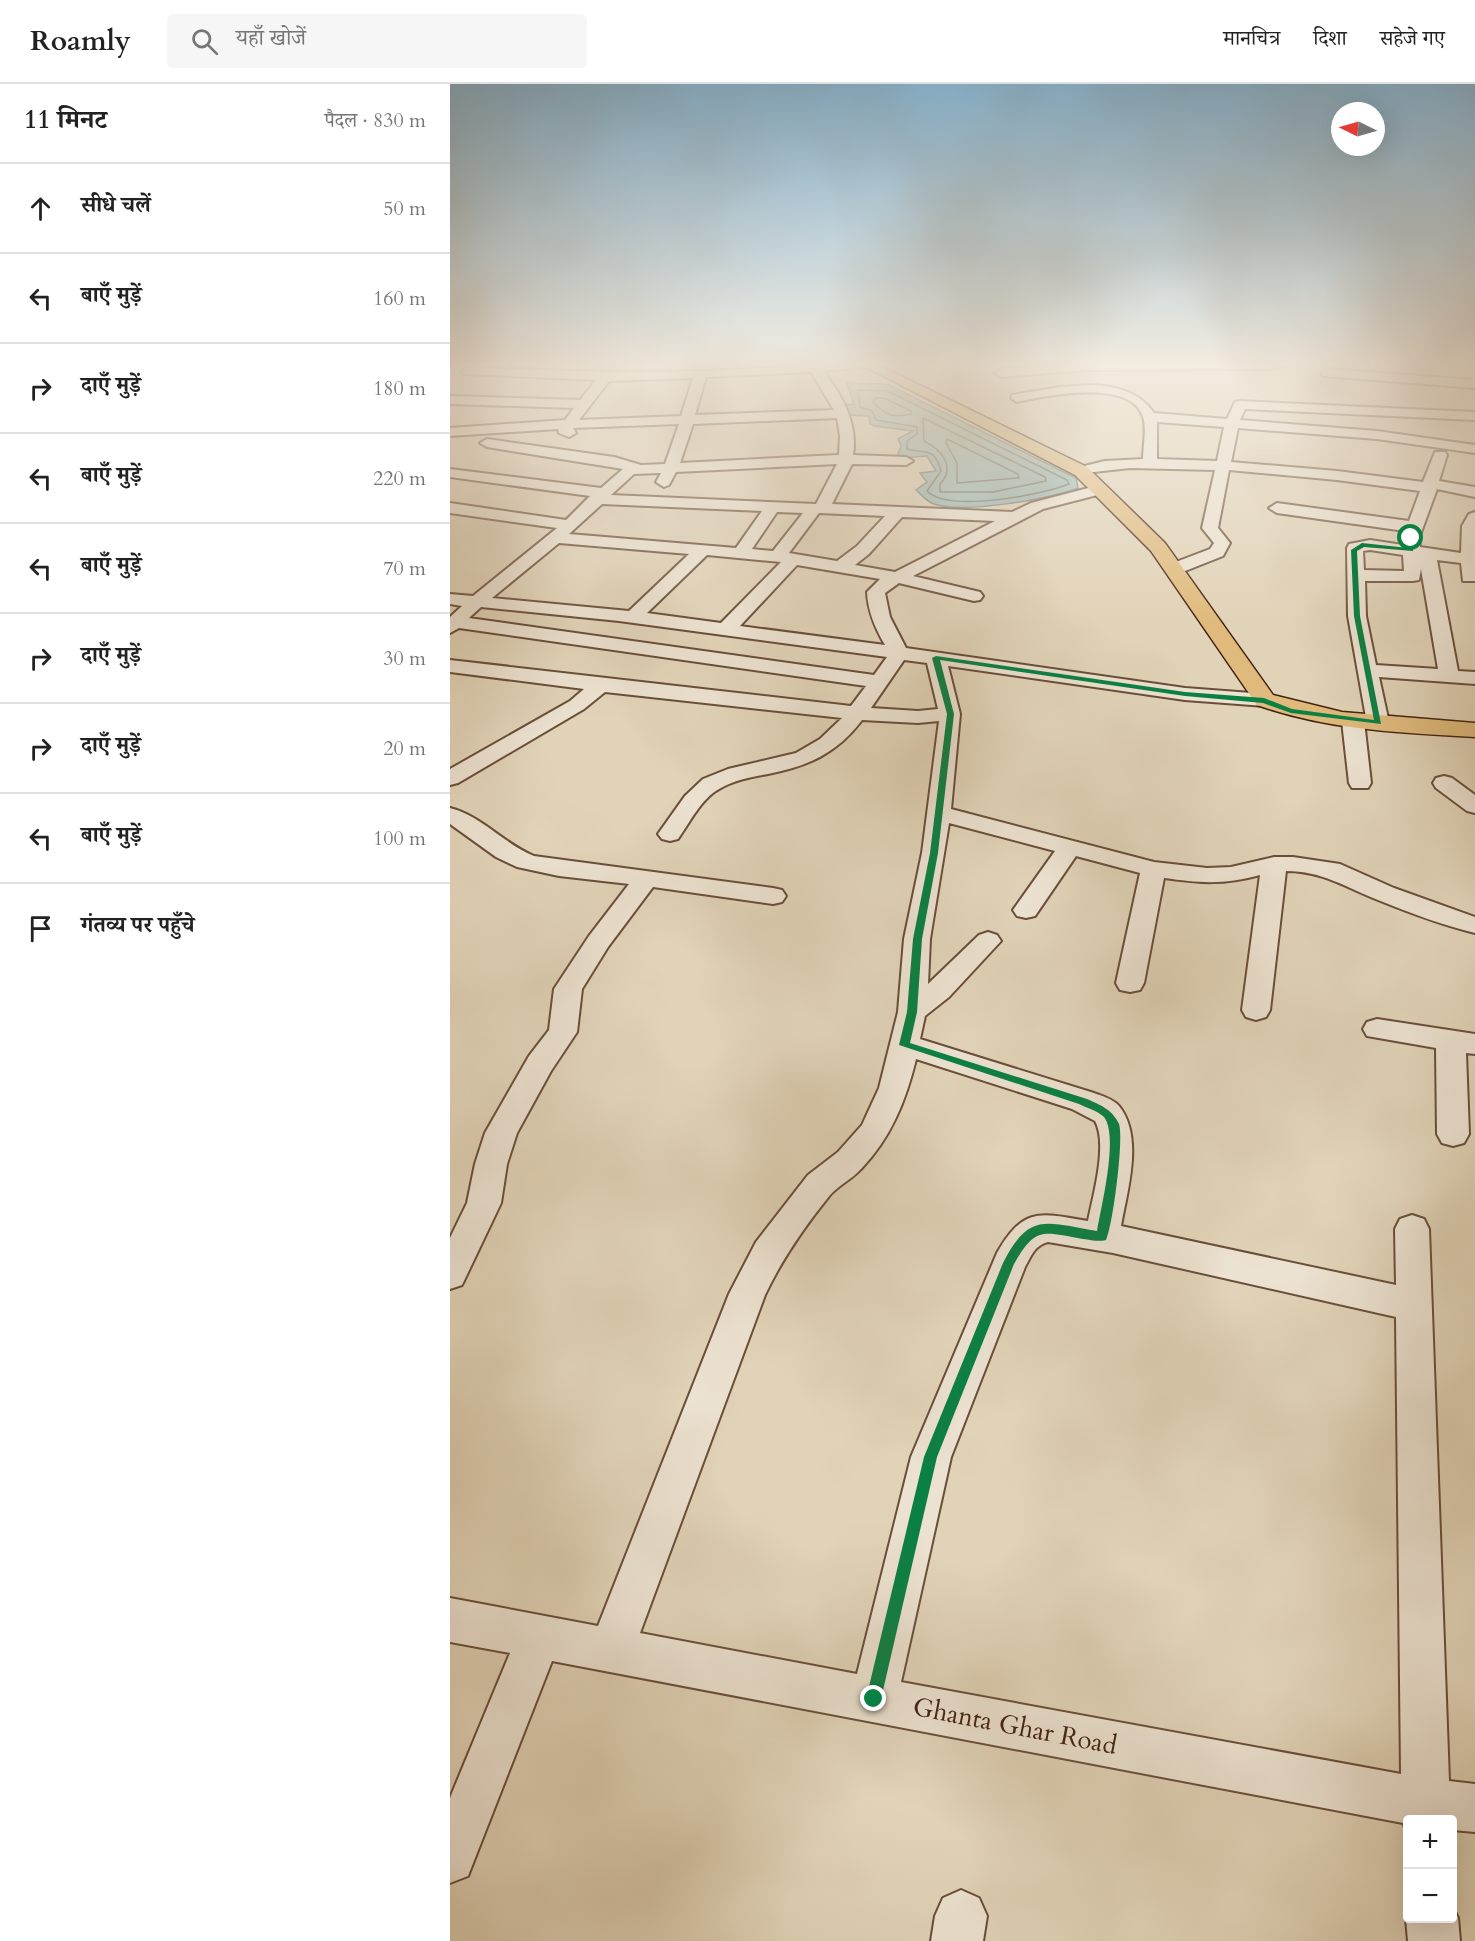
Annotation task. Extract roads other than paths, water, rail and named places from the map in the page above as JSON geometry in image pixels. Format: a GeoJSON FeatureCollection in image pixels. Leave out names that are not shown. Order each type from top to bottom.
{"type":"FeatureCollection","features":[{"type":"Feature","properties":{"kind":"main road"},"geometry":{"type":"LineString","coordinates":[[1038,450],[1081,471],[1158,547],[1264,700],[1291,711],[1353,721],[1475,730]]}},
{"type":"Feature","properties":{"kind":"street"},"geometry":{"type":"LineString","coordinates":[[570,525],[477,512],[458,500],[542,450],[614,461],[636,468],[672,467],[836,450]]}},
{"type":"Feature","properties":{"kind":"street"},"geometry":{"type":"LineString","coordinates":[[652,502],[682,450]]}},
{"type":"Feature","properties":{"kind":"street"},"geometry":{"type":"LineString","coordinates":[[726,629],[785,557],[818,508],[842,450]]}},
{"type":"Feature","properties":{"kind":"street"},"geometry":{"type":"LineString","coordinates":[[846,450],[906,461]]}},
{"type":"Feature","properties":{"kind":"street"},"geometry":{"type":"LineString","coordinates":[[1150,450],[1150,464]]}},
{"type":"Feature","properties":{"kind":"street"},"geometry":{"type":"LineString","coordinates":[[1174,569],[1216,552],[1222,543],[1210,528],[1227,450]]}},
{"type":"Feature","properties":{"kind":"street"},"geometry":{"type":"LineString","coordinates":[[1256,483],[1262,468],[1263,450]]}},
{"type":"Feature","properties":{"kind":"street"},"geometry":{"type":"LineString","coordinates":[[1407,450],[1475,461]]}},
{"type":"Feature","properties":{"kind":"street"},"geometry":{"type":"LineString","coordinates":[[1440,455],[1415,527],[1449,676]]}},
{"type":"Feature","properties":{"kind":"street"},"geometry":{"type":"LineString","coordinates":[[1339,562],[1354,519],[1353,477],[1356,457]]}},
{"type":"Feature","properties":{"kind":"street"},"geometry":{"type":"LineString","coordinates":[[1081,471],[1100,465],[1224,465],[1353,477],[1475,492]]}},
{"type":"Feature","properties":{"kind":"street"},"geometry":{"type":"LineString","coordinates":[[453,625],[476,602],[570,525],[623,473],[636,468]]}},
{"type":"Feature","properties":{"kind":"street"},"geometry":{"type":"LineString","coordinates":[[450,473],[652,502],[1014,517]]}},
{"type":"Feature","properties":{"kind":"street"},"geometry":{"type":"LineString","coordinates":[[741,552],[765,506],[768,488]]}},
{"type":"Feature","properties":{"kind":"street"},"geometry":{"type":"LineString","coordinates":[[899,653],[882,625],[876,600],[876,592],[884,584],[1014,517],[1056,499],[1100,490]]}},
{"type":"Feature","properties":{"kind":"street"},"geometry":{"type":"LineString","coordinates":[[1277,508],[1415,527]]}},
{"type":"Feature","properties":{"kind":"street"},"geometry":{"type":"LineString","coordinates":[[459,523],[477,512]]}},
{"type":"Feature","properties":{"kind":"street"},"geometry":{"type":"LineString","coordinates":[[841,567],[863,550],[898,512]]}},
{"type":"Feature","properties":{"kind":"street"},"geometry":{"type":"LineString","coordinates":[[1469,579],[1470,526],[1475,517]]}},
{"type":"Feature","properties":{"kind":"street"},"geometry":{"type":"LineString","coordinates":[[555,538],[785,557],[896,577],[974,596]]}},
{"type":"Feature","properties":{"kind":"street"},"geometry":{"type":"LineString","coordinates":[[1378,723],[1357,616],[1354,550],[1357,546],[1419,551],[1471,559]]}},
{"type":"Feature","properties":{"kind":"street"},"geometry":{"type":"LineString","coordinates":[[633,617],[704,549]]}},
{"type":"Feature","properties":{"kind":"street"},"geometry":{"type":"LineString","coordinates":[[1355,575],[1394,578],[1413,576],[1419,551]]}},
{"type":"Feature","properties":{"kind":"street"},"geometry":{"type":"LineString","coordinates":[[450,599],[633,617],[1185,694],[1264,700]]}},
{"type":"Feature","properties":{"kind":"street"},"geometry":{"type":"LineString","coordinates":[[453,625],[879,682]]}},
{"type":"Feature","properties":{"kind":"street"},"geometry":{"type":"LineString","coordinates":[[670,834],[697,797],[711,784],[806,758],[820,750],[857,713],[899,653]]}},
{"type":"Feature","properties":{"kind":"street"},"geometry":{"type":"LineString","coordinates":[[611,1650],[747,1294],[768,1252],[820,1184],[849,1161],[874,1132],[894,1088],[912,1012],[917,939],[939,813],[950,714],[936,658]]}},
{"type":"Feature","properties":{"kind":"street"},"geometry":{"type":"LineString","coordinates":[[450,666],[857,713],[918,717],[950,714]]}},
{"type":"Feature","properties":{"kind":"street"},"geometry":{"type":"LineString","coordinates":[[1368,670],[1475,678]]}},
{"type":"Feature","properties":{"kind":"street"},"geometry":{"type":"LineString","coordinates":[[450,778],[577,705],[601,685]]}},
{"type":"Feature","properties":{"kind":"street"},"geometry":{"type":"LineString","coordinates":[[1353,721],[1360,783]]}},
{"type":"Feature","properties":{"kind":"street"},"geometry":{"type":"LineString","coordinates":[[1444,783],[1475,806]]}},
{"type":"Feature","properties":{"kind":"street"},"geometry":{"type":"LineString","coordinates":[[939,813],[1153,869],[1207,876],[1231,875],[1274,864],[1340,872],[1385,894],[1449,918],[1475,925]]}},
{"type":"Feature","properties":{"kind":"street"},"geometry":{"type":"LineString","coordinates":[[450,815],[475,827],[512,856],[543,865],[773,896]]}},
{"type":"Feature","properties":{"kind":"street"},"geometry":{"type":"LineString","coordinates":[[1026,909],[1070,849]]}},
{"type":"Feature","properties":{"kind":"street"},"geometry":{"type":"LineString","coordinates":[[1256,1010],[1274,864]]}},
{"type":"Feature","properties":{"kind":"street"},"geometry":{"type":"LineString","coordinates":[[1130,983],[1153,869]]}},
{"type":"Feature","properties":{"kind":"street"},"geometry":{"type":"LineString","coordinates":[[450,1274],[484,1203],[491,1164],[501,1133],[540,1064],[562,1032],[568,990],[598,942],[646,878]]}},
{"type":"Feature","properties":{"kind":"street"},"geometry":{"type":"LineString","coordinates":[[912,1012],[939,990],[988,941]]}},
{"type":"Feature","properties":{"kind":"street"},"geometry":{"type":"LineString","coordinates":[[1377,1029],[1463,1042],[1453,1134]]}},
{"type":"Feature","properties":{"kind":"street"},"geometry":{"type":"LineString","coordinates":[[904,1045],[1083,1101],[1107,1113],[1114,1126],[1116,1143],[1102,1237]]}},
{"type":"Feature","properties":{"kind":"street"},"geometry":{"type":"LineString","coordinates":[[874,1699],[931,1457],[1009,1263],[1022,1240],[1032,1231],[1048,1228],[1102,1237],[1414,1305]]}},
{"type":"Feature","properties":{"kind":"street"},"geometry":{"type":"LineString","coordinates":[[1413,1229],[1426,1811]]}},
{"type":"Feature","properties":{"kind":"street","name":"Ghanta Ghar Road"},"geometry":{"type":"LineString","coordinates":[[450,1620],[874,1699],[1426,1811],[1475,1808]]}},
{"type":"Feature","properties":{"kind":"street"},"geometry":{"type":"LineString","coordinates":[[450,1858],[539,1637]]}},
{"type":"Feature","properties":{"kind":"street"},"geometry":{"type":"LineString","coordinates":[[1432,1923],[1434,1941]]}},
{"type":"Feature","properties":{"kind":"water"},"geometry":{"type":"Polygon","coordinates":[[[900,450],[1019,450],[1076,478],[1078,488],[1028,501],[985,506],[947,507],[931,503],[916,490],[927,482],[920,473],[936,471],[927,456],[901,458],[898,454],[900,450]]]}}]}
